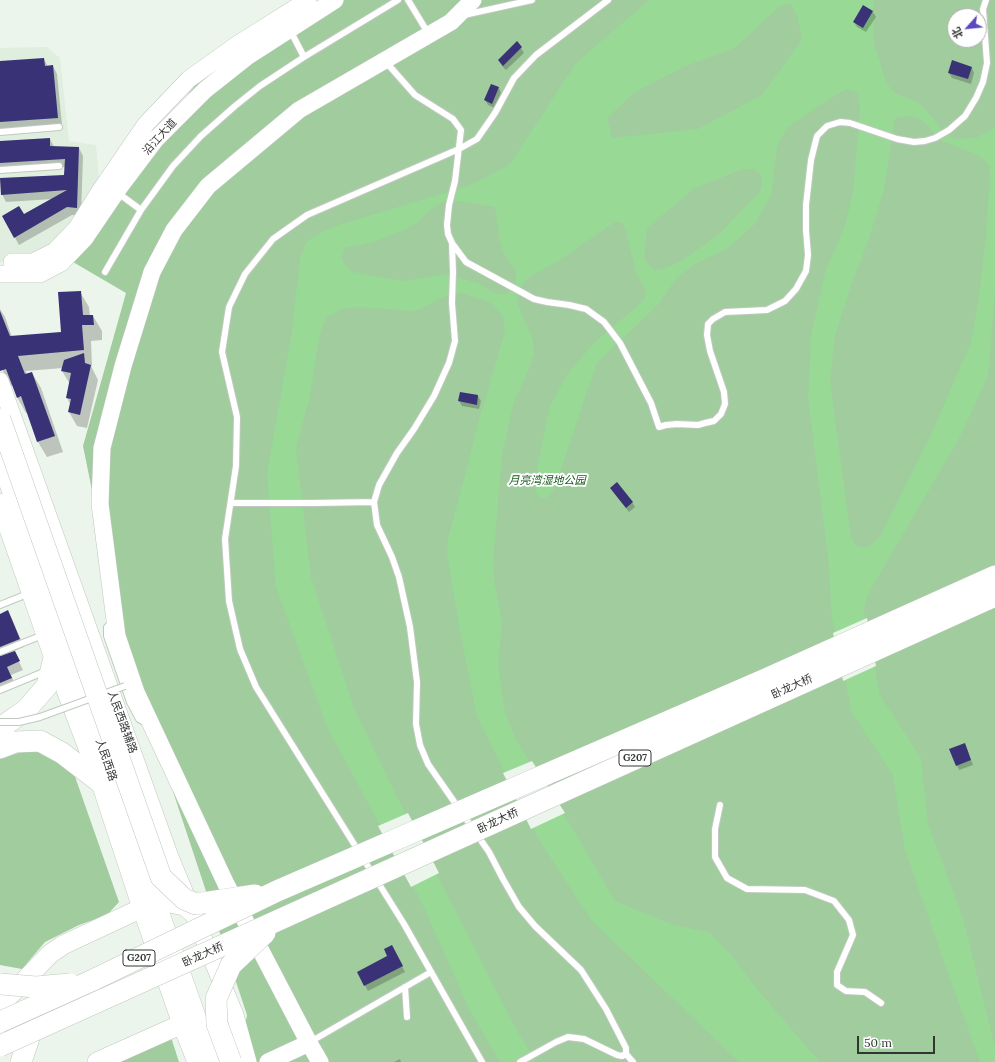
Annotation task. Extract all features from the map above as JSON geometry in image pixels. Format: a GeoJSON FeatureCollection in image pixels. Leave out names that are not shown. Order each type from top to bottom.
{"type":"FeatureCollection","features":[{"type":"Feature","properties":{"kind":"highway"},"geometry":{"type":"LineString","coordinates":[[0,419],[161,878],[184,899],[196,904],[277,891]]}},
{"type":"Feature","properties":{"kind":"highway","name":"卧龙大桥"},"geometry":{"type":"LineString","coordinates":[[0,1022],[91,981],[277,891],[766,679],[995,576]]}},
{"type":"Feature","properties":{"kind":"highway","name":"卧龙大桥"},"geometry":{"type":"LineString","coordinates":[[0,1046],[276,922],[779,692],[995,596]]}},
{"type":"Feature","properties":{"kind":"highway"},"geometry":{"type":"LineString","coordinates":[[0,728],[26,710],[47,686],[53,663]]}},
{"type":"Feature","properties":{"kind":"highway"},"geometry":{"type":"LineString","coordinates":[[0,748],[15,742],[40,741],[62,753],[101,783]]}},
{"type":"Feature","properties":{"kind":"highway"},"geometry":{"type":"LineString","coordinates":[[230,1062],[217,1024],[216,999],[231,966],[276,922]]}},
{"type":"Feature","properties":{"kind":"highway"},"geometry":{"type":"LineString","coordinates":[[0,984],[36,987],[91,981]]}},
{"type":"Feature","properties":{"kind":"highway"},"geometry":{"type":"LineString","coordinates":[[21,1062],[31,1032]]}},
{"type":"Feature","properties":{"kind":"main road","name":"人民西路"},"geometry":{"type":"LineString","coordinates":[[0,458],[149,905],[191,1026],[197,1062]]}},
{"type":"Feature","properties":{"kind":"main road","name":"人民西路"},"geometry":{"type":"LineString","coordinates":[[0,503],[46,634],[53,663],[149,905]]}},
{"type":"Feature","properties":{"kind":"main road"},"geometry":{"type":"LineString","coordinates":[[0,1002],[22,984],[50,954],[63,945],[149,905]]}},
{"type":"Feature","properties":{"kind":"main road","name":"人民西路"},"geometry":{"type":"LineString","coordinates":[[191,1026],[212,1062]]}},
{"type":"Feature","properties":{"kind":"main road"},"geometry":{"type":"LineString","coordinates":[[97,1062],[191,1026]]}},
{"type":"Feature","properties":{"kind":"street","name":"沿江大道"},"geometry":{"type":"LineString","coordinates":[[0,274],[40,274],[61,263],[85,238],[110,188],[146,124],[189,79],[238,44],[308,0]]}},
{"type":"Feature","properties":{"kind":"street","name":"沿江大道"},"geometry":{"type":"LineString","coordinates":[[0,262],[33,262],[55,251],[77,228],[110,188],[205,90],[248,56],[335,0]]}},
{"type":"Feature","properties":{"kind":"street"},"geometry":{"type":"LineString","coordinates":[[320,1062],[226,884],[133,685],[117,636],[100,504],[102,448],[123,366],[152,272],[174,230],[208,186],[299,110],[451,22],[473,0]]}},
{"type":"Feature","properties":{"kind":"street","name":"人民西路辅路"},"geometry":{"type":"LineString","coordinates":[[0,381],[170,857],[235,1015],[248,1062]]}},
{"type":"Feature","properties":{"kind":"street"},"geometry":{"type":"LineString","coordinates":[[149,905],[184,907],[194,915]]}},
{"type":"Feature","properties":{"kind":"street"},"geometry":{"type":"LineString","coordinates":[[191,1026],[212,987],[217,969]]}},
{"type":"Feature","properties":{"kind":"street"},"geometry":{"type":"LineString","coordinates":[[242,1042],[249,1055],[257,1062]]}},
{"type":"Feature","properties":{"kind":"street"},"geometry":{"type":"LineString","coordinates":[[268,1062],[309,1043]]}},
{"type":"Feature","properties":{"kind":"lane"},"geometry":{"type":"LineString","coordinates":[[106,272],[141,210],[172,166],[201,136],[234,106],[255,90],[304,57],[398,0]]}},
{"type":"Feature","properties":{"kind":"lane"},"geometry":{"type":"LineString","coordinates":[[408,0],[428,35]]}},
{"type":"Feature","properties":{"kind":"lane"},"geometry":{"type":"LineString","coordinates":[[456,17],[532,0]]}},
{"type":"Feature","properties":{"kind":"lane"},"geometry":{"type":"LineString","coordinates":[[482,1062],[404,924],[256,687],[240,648],[229,601],[226,539],[236,466],[237,417],[222,352],[229,307],[245,274],[273,239],[308,215],[459,149],[477,139],[495,113],[514,78],[536,55],[608,0]]}},
{"type":"Feature","properties":{"kind":"lane"},"geometry":{"type":"LineString","coordinates":[[384,60],[415,95],[453,119],[461,130],[455,181],[449,205],[447,225],[448,234],[452,243],[466,262],[534,299],[586,309],[604,322],[620,343],[651,403],[658,427],[677,424],[698,425],[714,420],[721,414],[724,404],[724,392],[710,351],[707,335],[708,324],[713,319],[725,312],[767,310],[785,301],[796,289],[806,271],[808,254],[806,205],[811,160],[817,136],[827,126],[840,122],[850,123],[897,139],[914,142],[935,138],[949,130],[965,116],[976,98],[983,82],[986,63],[983,9],[986,0]]}},
{"type":"Feature","properties":{"kind":"lane"},"geometry":{"type":"LineString","coordinates":[[289,29],[304,57]]}},
{"type":"Feature","properties":{"kind":"lane"},"geometry":{"type":"LineString","coordinates":[[0,132],[59,127]]}},
{"type":"Feature","properties":{"kind":"lane"},"geometry":{"type":"LineString","coordinates":[[0,170],[59,166]]}},
{"type":"Feature","properties":{"kind":"lane"},"geometry":{"type":"LineString","coordinates":[[110,188],[141,210]]}},
{"type":"Feature","properties":{"kind":"lane"},"geometry":{"type":"LineString","coordinates":[[452,243],[452,303],[456,341],[449,362],[434,396],[397,453],[379,485],[374,502],[378,525],[399,577],[410,627],[417,682],[416,724],[420,745],[428,764],[489,852],[502,879],[519,906],[535,926],[581,970],[606,1009],[626,1048],[626,1054],[633,1062]]}},
{"type":"Feature","properties":{"kind":"lane"},"geometry":{"type":"LineString","coordinates":[[231,503],[374,502]]}},
{"type":"Feature","properties":{"kind":"lane"},"geometry":{"type":"LineString","coordinates":[[0,605],[31,592]]}},
{"type":"Feature","properties":{"kind":"lane"},"geometry":{"type":"LineString","coordinates":[[115,619],[107,628],[107,636],[130,702],[139,719],[151,725]]}},
{"type":"Feature","properties":{"kind":"lane"},"geometry":{"type":"LineString","coordinates":[[0,652],[46,634]]}},
{"type":"Feature","properties":{"kind":"lane"},"geometry":{"type":"LineString","coordinates":[[0,690],[53,663]]}},
{"type":"Feature","properties":{"kind":"lane"},"geometry":{"type":"LineString","coordinates":[[0,722],[19,722],[40,717],[125,686]]}},
{"type":"Feature","properties":{"kind":"lane"},"geometry":{"type":"LineString","coordinates":[[720,805],[715,828],[714,857],[727,878],[747,889],[805,890],[834,901],[849,920],[853,935],[837,972],[837,985],[846,991],[865,992],[881,1003]]}},
{"type":"Feature","properties":{"kind":"lane"},"geometry":{"type":"LineString","coordinates":[[309,1043],[431,972]]}},
{"type":"Feature","properties":{"kind":"lane"},"geometry":{"type":"LineString","coordinates":[[405,987],[407,1017]]}},
{"type":"Feature","properties":{"kind":"lane"},"geometry":{"type":"LineString","coordinates":[[520,1062],[538,1051],[568,1037],[584,1039],[617,1055],[622,1056],[626,1054]]}},
{"type":"Feature","properties":{"kind":"shaded area"},"geometry":{"type":"Polygon","coordinates":[[[649,0],[874,0],[874,43],[887,84],[895,93],[920,104],[934,119],[943,132],[953,138],[962,139],[978,137],[995,126],[995,292],[988,376],[960,437],[868,594],[864,610],[880,695],[921,758],[928,824],[963,918],[995,1047],[995,1062],[980,1062],[905,850],[893,775],[852,713],[832,618],[828,558],[808,398],[811,337],[825,272],[844,229],[853,192],[860,106],[857,92],[846,89],[787,128],[777,147],[771,195],[755,224],[728,248],[695,264],[677,278],[658,305],[597,363],[555,487],[549,496],[543,498],[540,498],[536,493],[535,486],[538,463],[550,406],[568,373],[594,343],[643,301],[645,290],[636,272],[625,228],[622,222],[615,222],[557,262],[534,274],[520,287],[517,297],[518,305],[533,340],[534,353],[529,369],[514,402],[502,455],[493,562],[494,579],[502,624],[498,665],[505,712],[516,740],[573,829],[615,901],[673,925],[709,932],[731,955],[763,996],[820,1062],[739,1062],[592,921],[539,840],[477,716],[459,626],[447,554],[448,538],[477,427],[505,331],[503,316],[490,302],[461,293],[443,297],[423,308],[413,311],[359,307],[342,309],[326,318],[320,333],[310,396],[296,449],[311,577],[354,708],[393,789],[515,1027],[536,1062],[500,1062],[469,1009],[422,903],[327,727],[276,587],[267,474],[292,331],[300,258],[306,242],[323,231],[339,225],[464,187],[479,181],[510,164],[576,63],[649,0]],[[791,4],[780,6],[736,47],[684,67],[635,92],[607,118],[612,138],[698,129],[762,95],[802,39],[797,16],[791,4]],[[908,116],[895,118],[884,190],[868,242],[850,288],[835,336],[830,380],[850,530],[854,543],[860,548],[864,548],[880,537],[934,428],[971,342],[978,302],[986,237],[990,166],[976,154],[942,141],[925,123],[918,118],[908,116]],[[743,169],[695,188],[647,228],[644,259],[654,270],[666,268],[681,261],[718,235],[760,191],[762,179],[754,169],[743,169]],[[446,201],[436,205],[420,220],[407,229],[373,242],[345,248],[342,258],[345,265],[353,272],[404,281],[447,274],[480,284],[497,294],[505,294],[510,291],[516,280],[516,271],[504,254],[500,242],[495,207],[460,201],[446,201]]]}},
{"type":"Feature","properties":{"kind":"shaded area"},"geometry":{"type":"Polygon","coordinates":[[[47,47],[60,58],[69,141],[96,145],[100,191],[77,228],[33,262],[0,262],[0,48],[47,47]]]}},
{"type":"Feature","properties":{"kind":"green space","name":"月亮湾湿地公园"},"geometry":{"type":"Polygon","coordinates":[[[320,0],[995,0],[995,1062],[248,1062],[242,1042],[247,1015],[151,725],[136,692],[108,569],[83,446],[126,293],[61,255],[197,83],[320,0]]]}},
{"type":"Feature","properties":{"kind":"green space"},"geometry":{"type":"Polygon","coordinates":[[[39,748],[72,768],[119,902],[107,915],[79,925],[45,942],[22,969],[0,965],[0,759],[39,748]]]}},
{"type":"Feature","properties":{"kind":"green space"},"geometry":{"type":"Polygon","coordinates":[[[170,1034],[179,1062],[110,1062],[170,1034]]]}},
{"type":"Feature","properties":{"kind":"pier"},"geometry":{"type":"Polygon","coordinates":[[[867,618],[876,666],[843,681],[833,633],[867,618]]]}},
{"type":"Feature","properties":{"kind":"pier"},"geometry":{"type":"Polygon","coordinates":[[[532,761],[565,813],[531,829],[503,773],[532,761]]]}},
{"type":"Feature","properties":{"kind":"pier"},"geometry":{"type":"Polygon","coordinates":[[[408,813],[439,873],[411,887],[378,826],[408,813]]]}},
{"type":"Feature","properties":{"kind":"building"},"geometry":{"type":"Polygon","coordinates":[[[863,5],[873,11],[863,28],[853,22],[863,5]]]}},
{"type":"Feature","properties":{"kind":"building"},"geometry":{"type":"Polygon","coordinates":[[[517,41],[522,47],[503,66],[498,60],[517,41]]]}},
{"type":"Feature","properties":{"kind":"building"},"geometry":{"type":"Polygon","coordinates":[[[44,58],[45,66],[53,65],[58,118],[0,122],[0,61],[44,58]]]}},
{"type":"Feature","properties":{"kind":"building"},"geometry":{"type":"Polygon","coordinates":[[[952,60],[972,67],[968,79],[948,73],[952,60]]]}},
{"type":"Feature","properties":{"kind":"building"},"geometry":{"type":"Polygon","coordinates":[[[491,84],[499,87],[492,104],[484,100],[491,84]]]}},
{"type":"Feature","properties":{"kind":"building"},"geometry":{"type":"Polygon","coordinates":[[[50,138],[50,146],[79,147],[77,208],[67,207],[14,238],[2,216],[19,206],[24,214],[67,190],[1,195],[0,178],[64,175],[65,159],[0,163],[0,141],[50,138]]]}},
{"type":"Feature","properties":{"kind":"building"},"geometry":{"type":"Polygon","coordinates":[[[81,291],[83,315],[93,315],[94,325],[82,325],[84,350],[18,356],[25,374],[32,372],[55,436],[37,442],[21,396],[17,398],[6,369],[0,371],[0,311],[10,336],[61,332],[58,292],[81,291]]]}},
{"type":"Feature","properties":{"kind":"building"},"geometry":{"type":"Polygon","coordinates":[[[84,353],[85,363],[91,365],[80,415],[68,412],[71,399],[66,398],[71,373],[61,371],[64,360],[84,353]]]}},
{"type":"Feature","properties":{"kind":"building"},"geometry":{"type":"Polygon","coordinates":[[[460,392],[478,395],[477,405],[458,401],[460,392]]]}},
{"type":"Feature","properties":{"kind":"building"},"geometry":{"type":"Polygon","coordinates":[[[617,482],[633,502],[626,508],[610,488],[617,482]]]}},
{"type":"Feature","properties":{"kind":"building"},"geometry":{"type":"Polygon","coordinates":[[[8,610],[20,639],[0,647],[0,614],[8,610]]]}},
{"type":"Feature","properties":{"kind":"building"},"geometry":{"type":"Polygon","coordinates":[[[15,651],[20,661],[7,667],[12,678],[0,683],[0,656],[15,651]]]}},
{"type":"Feature","properties":{"kind":"building"},"geometry":{"type":"Polygon","coordinates":[[[965,743],[971,760],[956,766],[949,749],[965,743]]]}},
{"type":"Feature","properties":{"kind":"building"},"geometry":{"type":"Polygon","coordinates":[[[392,945],[403,966],[364,986],[357,972],[387,956],[384,949],[392,945]]]}}]}
